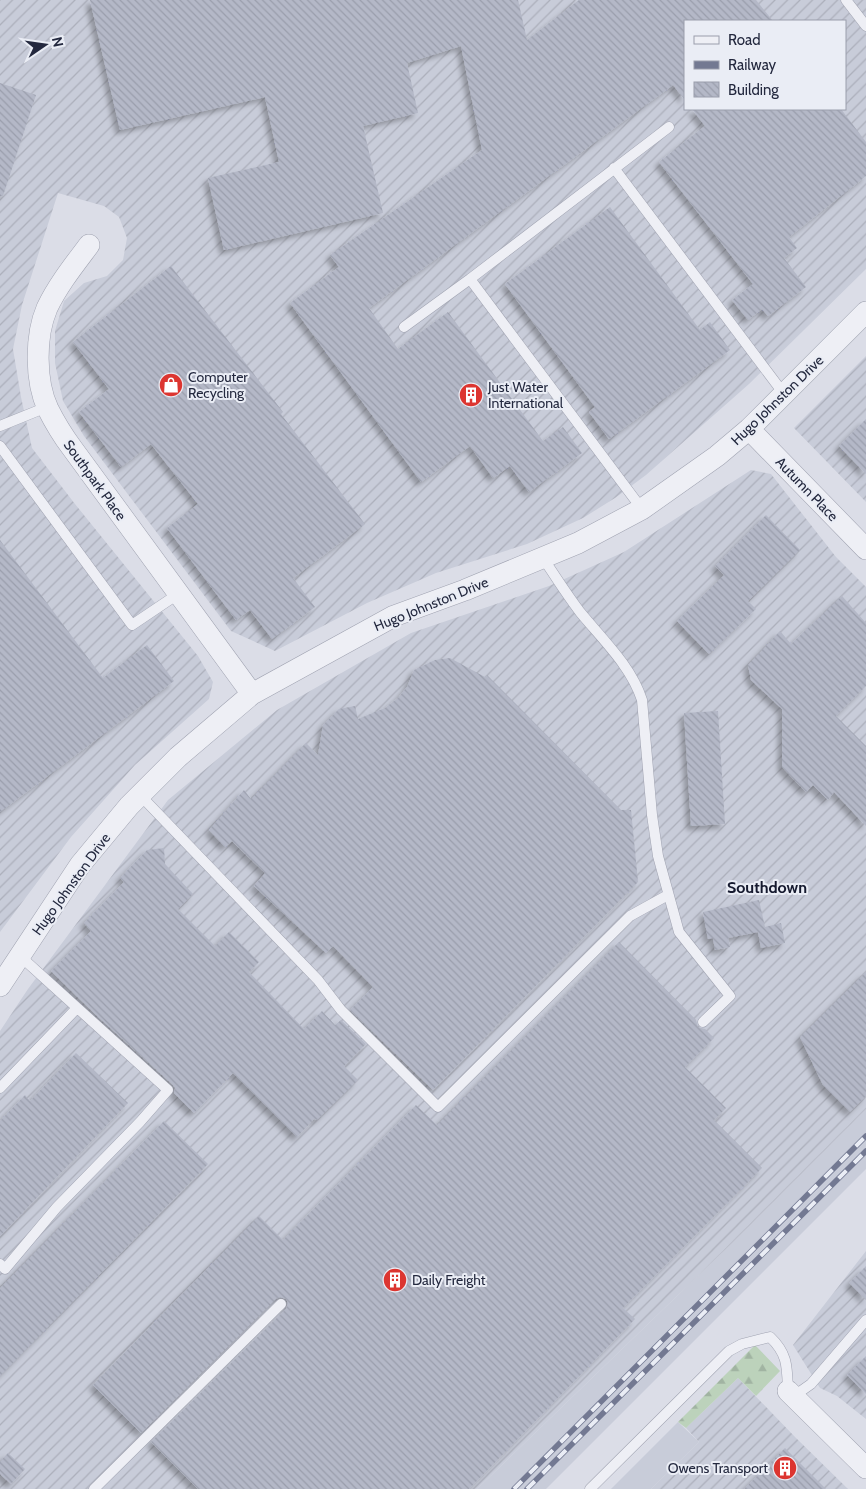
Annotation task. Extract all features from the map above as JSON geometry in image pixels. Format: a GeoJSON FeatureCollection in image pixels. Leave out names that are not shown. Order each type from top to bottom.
{"type":"FeatureCollection","features":[{"type":"Feature","properties":{"kind":"street","name":"Southpark Place"},"geometry":{"type":"LineString","coordinates":[[89,245],[58,289],[47,310],[40,332],[38,356],[47,407],[72,448],[252,694]]}},
{"type":"Feature","properties":{"kind":"street","name":"Hugo Johnston Drive"},"geometry":{"type":"LineString","coordinates":[[0,986],[80,865],[129,806],[178,757],[252,694],[394,616],[465,590],[578,543],[642,509],[717,456],[749,429],[866,312]]}},
{"type":"Feature","properties":{"kind":"street","name":"Autumn Place"},"geometry":{"type":"LineString","coordinates":[[749,429],[866,549]]}},
{"type":"Feature","properties":{"kind":"street"},"geometry":{"type":"LineString","coordinates":[[791,1393],[866,1468]]}},
{"type":"Feature","properties":{"kind":"lane"},"geometry":{"type":"LineString","coordinates":[[846,0],[866,26]]}},
{"type":"Feature","properties":{"kind":"lane"},"geometry":{"type":"LineString","coordinates":[[404,327],[669,127]]}},
{"type":"Feature","properties":{"kind":"lane"},"geometry":{"type":"LineString","coordinates":[[614,168],[784,394]]}},
{"type":"Feature","properties":{"kind":"lane"},"geometry":{"type":"LineString","coordinates":[[470,279],[642,509]]}},
{"type":"Feature","properties":{"kind":"lane"},"geometry":{"type":"LineString","coordinates":[[0,426],[47,407]]}},
{"type":"Feature","properties":{"kind":"lane"},"geometry":{"type":"LineString","coordinates":[[0,446],[132,624],[178,594]]}},
{"type":"Feature","properties":{"kind":"lane"},"geometry":{"type":"LineString","coordinates":[[543,558],[579,610],[637,684],[642,700],[652,815],[658,856],[679,932],[730,996],[703,1022]]}},
{"type":"Feature","properties":{"kind":"lane"},"geometry":{"type":"LineString","coordinates":[[140,796],[318,980],[341,1010],[438,1107],[630,916],[668,895]]}},
{"type":"Feature","properties":{"kind":"lane"},"geometry":{"type":"LineString","coordinates":[[0,1264],[5,1269],[57,1206],[140,1122],[168,1090],[20,956]]}},
{"type":"Feature","properties":{"kind":"lane"},"geometry":{"type":"LineString","coordinates":[[0,1088],[77,1008]]}},
{"type":"Feature","properties":{"kind":"lane"},"geometry":{"type":"LineString","coordinates":[[94,1489],[281,1304]]}},
{"type":"Feature","properties":{"kind":"lane"},"geometry":{"type":"LineString","coordinates":[[590,1489],[728,1351],[742,1344],[770,1337],[780,1346],[784,1354],[791,1393],[811,1384],[866,1320]]}},
{"type":"Feature","properties":{"kind":"shaded area"},"geometry":{"type":"Polygon","coordinates":[[[0,0],[866,0],[866,269],[749,384],[646,475],[615,498],[583,518],[527,544],[436,573],[367,603],[275,651],[231,631],[84,436],[63,401],[55,363],[55,331],[64,301],[84,283],[107,276],[123,260],[127,238],[119,217],[104,206],[58,193],[22,305],[13,349],[32,448],[198,656],[213,682],[209,699],[135,765],[71,837],[0,932],[0,0]]]}},
{"type":"Feature","properties":{"kind":"shaded area"},"geometry":{"type":"Polygon","coordinates":[[[866,356],[866,502],[794,428],[866,356]]]}},
{"type":"Feature","properties":{"kind":"shaded area"},"geometry":{"type":"Polygon","coordinates":[[[751,470],[771,474],[836,557],[866,587],[866,1109],[732,1243],[477,1489],[0,1489],[0,1031],[28,989],[168,800],[277,710],[411,633],[549,586],[624,552],[751,470]]]}},
{"type":"Feature","properties":{"kind":"shaded area"},"geometry":{"type":"Polygon","coordinates":[[[866,1109],[866,1169],[546,1489],[477,1489],[732,1243],[866,1109]]]}},
{"type":"Feature","properties":{"kind":"shaded area"},"geometry":{"type":"Polygon","coordinates":[[[866,1251],[866,1419],[837,1396],[820,1388],[793,1345],[866,1251]]]}},
{"type":"Feature","properties":{"kind":"shaded area"},"geometry":{"type":"Polygon","coordinates":[[[738,1378],[848,1489],[651,1489],[699,1442],[686,1428],[738,1378]]]}},
{"type":"Feature","properties":{"kind":"shaded area"},"geometry":{"type":"Polygon","coordinates":[[[678,1422],[699,1442],[651,1489],[611,1489],[678,1422]]]}},
{"type":"Feature","properties":{"kind":"green space"},"geometry":{"type":"Polygon","coordinates":[[[755,1345],[780,1371],[756,1396],[738,1378],[686,1428],[678,1422],[755,1345]]]}},
{"type":"Feature","properties":{"kind":"building"},"geometry":{"type":"Polygon","coordinates":[[[90,0],[518,0],[527,40],[579,0],[756,0],[772,20],[684,20],[684,99],[673,85],[369,308],[398,349],[448,312],[543,441],[563,427],[582,453],[529,492],[510,466],[493,478],[470,446],[421,482],[290,303],[339,267],[330,255],[482,150],[461,46],[407,63],[418,113],[363,126],[383,213],[224,250],[208,178],[279,162],[265,97],[120,130],[90,0]]]}},
{"type":"Feature","properties":{"kind":"building"},"geometry":{"type":"Polygon","coordinates":[[[0,83],[36,95],[3,196],[0,196],[0,83]]]}},
{"type":"Feature","properties":{"kind":"building"},"geometry":{"type":"Polygon","coordinates":[[[693,110],[842,110],[866,142],[866,176],[789,237],[797,248],[784,258],[806,287],[768,316],[762,309],[748,320],[732,300],[753,284],[659,162],[705,126],[693,110]]]}},
{"type":"Feature","properties":{"kind":"building"},"geometry":{"type":"Polygon","coordinates":[[[610,207],[700,330],[710,322],[730,350],[609,439],[589,412],[595,407],[505,284],[610,207]]]}},
{"type":"Feature","properties":{"kind":"building"},"geometry":{"type":"Polygon","coordinates":[[[171,266],[283,412],[281,414],[365,524],[293,578],[315,607],[272,639],[250,610],[236,620],[167,528],[198,504],[151,444],[121,467],[79,412],[109,389],[73,342],[171,266]]]}},
{"type":"Feature","properties":{"kind":"building"},"geometry":{"type":"Polygon","coordinates":[[[866,419],[866,474],[839,446],[866,419]]]}},
{"type":"Feature","properties":{"kind":"building"},"geometry":{"type":"Polygon","coordinates":[[[766,515],[800,550],[748,601],[756,609],[709,654],[677,621],[724,575],[715,566],[766,515]]]}},
{"type":"Feature","properties":{"kind":"building"},"geometry":{"type":"Polygon","coordinates":[[[0,540],[103,678],[147,645],[174,681],[0,812],[0,540]]]}},
{"type":"Feature","properties":{"kind":"building"},"geometry":{"type":"Polygon","coordinates":[[[842,596],[866,623],[866,686],[836,716],[866,746],[866,826],[834,792],[828,800],[813,785],[806,792],[782,767],[782,709],[751,680],[748,665],[780,631],[791,644],[842,596]]]}},
{"type":"Feature","properties":{"kind":"building"},"geometry":{"type":"Polygon","coordinates":[[[450,658],[485,677],[487,675],[621,810],[631,810],[638,882],[433,1090],[350,1010],[373,987],[333,946],[326,953],[254,886],[265,873],[232,841],[225,847],[209,830],[244,790],[251,799],[306,743],[318,755],[323,725],[339,709],[355,706],[358,719],[385,708],[398,698],[407,687],[414,670],[435,660],[450,658]]]}},
{"type":"Feature","properties":{"kind":"building"},"geometry":{"type":"Polygon","coordinates":[[[718,711],[725,824],[691,826],[684,713],[718,711]]]}},
{"type":"Feature","properties":{"kind":"building"},"geometry":{"type":"Polygon","coordinates":[[[164,848],[165,864],[193,894],[178,909],[215,946],[229,932],[259,962],[249,972],[304,1029],[322,1011],[335,1025],[341,1020],[366,1044],[344,1066],[358,1080],[317,1120],[314,1119],[297,1137],[233,1073],[194,1113],[174,1093],[175,1088],[173,1085],[51,971],[91,931],[84,923],[124,882],[120,878],[147,850],[164,848]]]}},
{"type":"Feature","properties":{"kind":"building"},"geometry":{"type":"Polygon","coordinates":[[[759,900],[765,927],[781,923],[785,943],[761,948],[758,932],[728,938],[730,947],[715,950],[713,938],[708,939],[703,912],[759,900]]]}},
{"type":"Feature","properties":{"kind":"building","name":"Daily Freight"},"geometry":{"type":"Polygon","coordinates":[[[619,942],[696,1020],[698,1027],[705,1029],[714,1038],[685,1067],[726,1108],[714,1120],[762,1168],[623,1308],[635,1319],[469,1489],[198,1489],[151,1442],[286,1309],[288,1303],[286,1299],[280,1297],[276,1299],[141,1433],[93,1385],[259,1216],[283,1240],[416,1105],[437,1125],[619,942]]]}},
{"type":"Feature","properties":{"kind":"building"},"geometry":{"type":"Polygon","coordinates":[[[866,972],[866,1096],[850,1112],[823,1085],[800,1037],[866,972]]]}},
{"type":"Feature","properties":{"kind":"building"},"geometry":{"type":"Polygon","coordinates":[[[76,1053],[128,1103],[0,1236],[0,1121],[25,1095],[30,1101],[76,1053]]]}},
{"type":"Feature","properties":{"kind":"building"},"geometry":{"type":"Polygon","coordinates":[[[164,1121],[208,1164],[0,1376],[0,1288],[164,1121]]]}},
{"type":"Feature","properties":{"kind":"building"},"geometry":{"type":"Polygon","coordinates":[[[866,1266],[866,1300],[849,1283],[866,1266]]]}},
{"type":"Feature","properties":{"kind":"building"},"geometry":{"type":"Polygon","coordinates":[[[866,1356],[866,1394],[847,1375],[866,1356]]]}},
{"type":"Feature","properties":{"kind":"building","name":"Owens Transport"},"geometry":{"type":"Polygon","coordinates":[[[785,1448],[826,1489],[744,1489],[785,1448]]]}},
{"type":"Feature","properties":{"kind":"building"},"geometry":{"type":"Polygon","coordinates":[[[8,1453],[25,1469],[11,1484],[0,1474],[0,1462],[8,1453]]]}},
{"type":"Feature","properties":{"kind":"railway"},"geometry":{"type":"LineString","coordinates":[[514,1489],[866,1136]]}},
{"type":"Feature","properties":{"kind":"railway"},"geometry":{"type":"LineString","coordinates":[[527,1489],[866,1151]]}},
{"type":"Feature","properties":{"kind":"place","name":"Computer Recycling"},"geometry":{"type":"Point","coordinates":[171,385]}},
{"type":"Feature","properties":{"kind":"place","name":"Just Water International"},"geometry":{"type":"Point","coordinates":[471,395]}},
{"type":"Feature","properties":{"kind":"place","name":"Daily Freight"},"geometry":{"type":"Point","coordinates":[395,1280]}},
{"type":"Feature","properties":{"kind":"place","name":"Owens Transport"},"geometry":{"type":"Point","coordinates":[785,1468]}},
{"type":"Feature","properties":{"kind":"district","name":"Southdown"},"geometry":{"type":"Point","coordinates":[767,887]}}]}
